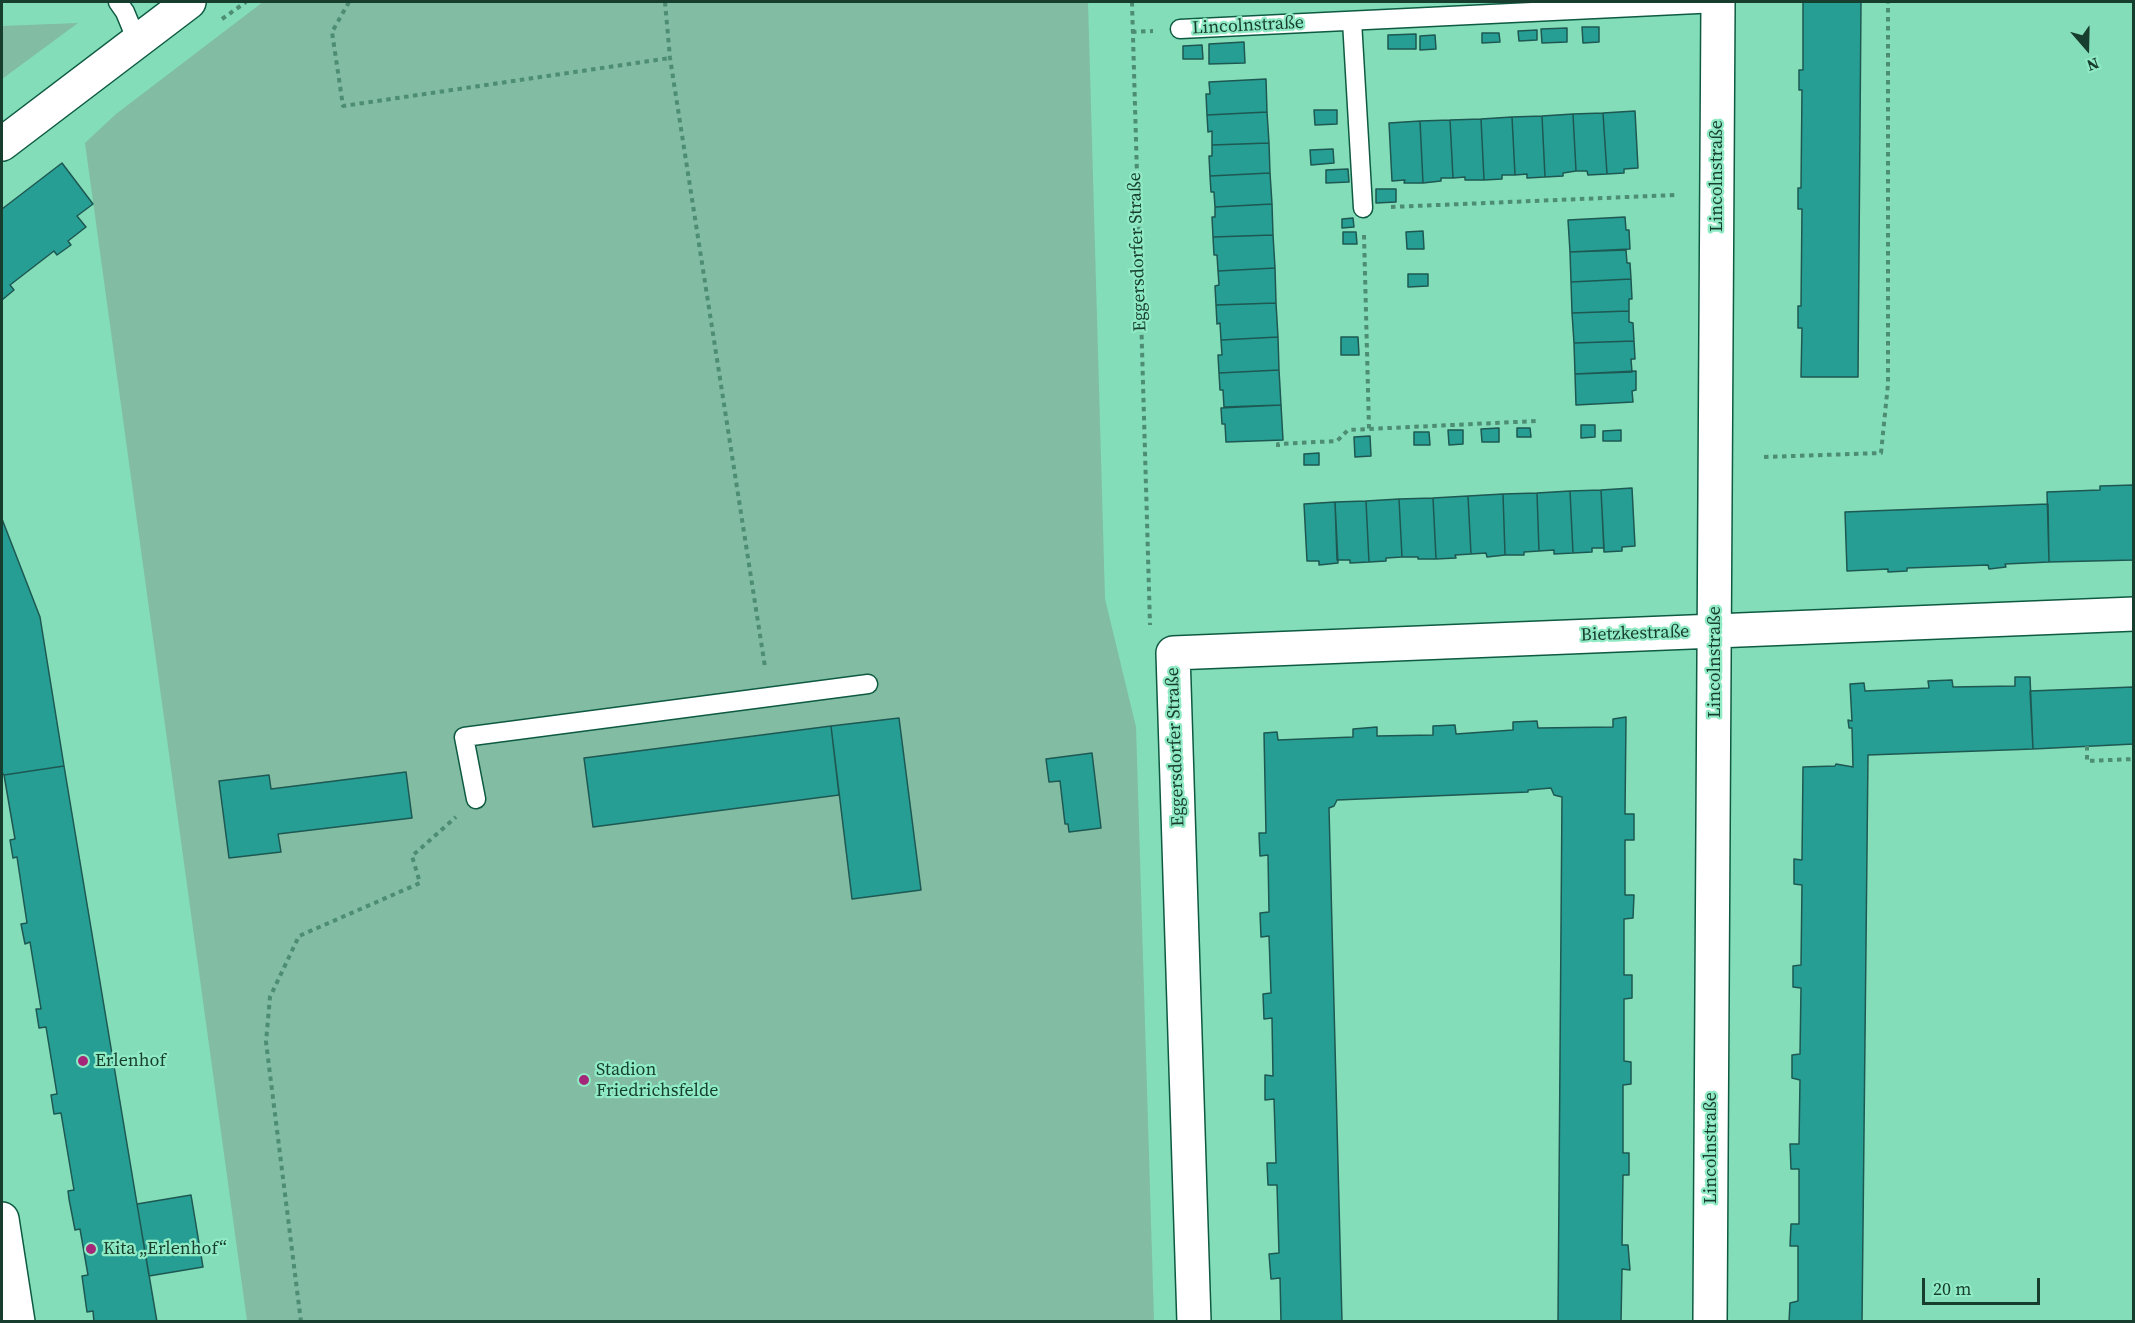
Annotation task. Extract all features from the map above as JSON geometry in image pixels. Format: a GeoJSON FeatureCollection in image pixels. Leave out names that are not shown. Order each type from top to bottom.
{"type":"FeatureCollection","features":[{"type":"Feature","properties":{"kind":"street"},"geometry":{"type":"LineString","coordinates":[[2,144],[189,2]]}},
{"type":"Feature","properties":{"kind":"street","name":"Lincolnstraße"},"geometry":{"type":"LineString","coordinates":[[1710,1322],[1718,2]]}},
{"type":"Feature","properties":{"kind":"street","name":"Bietzkestraße"},"geometry":{"type":"LineString","coordinates":[[1173,653],[2133,614]]}},
{"type":"Feature","properties":{"kind":"street","name":"Eggersdorfer Straße"},"geometry":{"type":"LineString","coordinates":[[1173,653],[1194,1322]]}},
{"type":"Feature","properties":{"kind":"street"},"geometry":{"type":"LineString","coordinates":[[2,1219],[18,1322]]}},
{"type":"Feature","properties":{"kind":"lane"},"geometry":{"type":"LineString","coordinates":[[118,2],[125,12],[137,41]]}},
{"type":"Feature","properties":{"kind":"lane","name":"Lincolnstraße"},"geometry":{"type":"LineString","coordinates":[[1180,29],[1718,2]]}},
{"type":"Feature","properties":{"kind":"lane"},"geometry":{"type":"LineString","coordinates":[[1352,21],[1363,208]]}},
{"type":"Feature","properties":{"kind":"lane"},"geometry":{"type":"LineString","coordinates":[[476,799],[464,737],[868,684]]}},
{"type":"Feature","properties":{"kind":"path"},"geometry":{"type":"LineString","coordinates":[[349,2],[332,32],[343,106],[670,58]]}},
{"type":"Feature","properties":{"kind":"path"},"geometry":{"type":"LineString","coordinates":[[665,2],[670,58],[770,698]]}},
{"type":"Feature","properties":{"kind":"path","name":"Eggersdorfer Straße"},"geometry":{"type":"LineString","coordinates":[[1131,2],[1148,600],[1150,626],[1173,653]]}},
{"type":"Feature","properties":{"kind":"path"},"geometry":{"type":"LineString","coordinates":[[1764,457],[1881,453],[1888,384],[1888,2]]}},
{"type":"Feature","properties":{"kind":"path"},"geometry":{"type":"LineString","coordinates":[[1369,429],[1363,208],[1675,195]]}},
{"type":"Feature","properties":{"kind":"path"},"geometry":{"type":"LineString","coordinates":[[1278,447],[1278,444],[1337,441],[1348,430],[1536,421]]}},
{"type":"Feature","properties":{"kind":"path"},"geometry":{"type":"LineString","coordinates":[[2087,746],[2087,761],[2133,759]]}},
{"type":"Feature","properties":{"kind":"path"},"geometry":{"type":"LineString","coordinates":[[302,1322],[266,1042],[270,997],[299,936],[420,883],[412,856],[476,799]]}},
{"type":"Feature","properties":{"kind":"green space"},"geometry":{"type":"Polygon","coordinates":[[[263,2],[1088,2],[1105,599],[1136,727],[1154,1321],[247,1321],[85,143],[116,114],[263,2]]]}},
{"type":"Feature","properties":{"kind":"green space"},"geometry":{"type":"Polygon","coordinates":[[[78,23],[2,79],[2,26],[78,23]]]}},
{"type":"Feature","properties":{"kind":"building"},"geometry":{"type":"Polygon","coordinates":[[[1803,2],[1861,2],[1858,377],[1801,377],[1802,328],[1798,328],[1798,306],[1801,306],[1802,209],[1798,209],[1798,188],[1801,188],[1802,90],[1799,90],[1799,70],[1803,70],[1803,2]]]}},
{"type":"Feature","properties":{"kind":"building"},"geometry":{"type":"Polygon","coordinates":[[[1582,27],[1599,27],[1599,42],[1583,43],[1582,27]]]}},
{"type":"Feature","properties":{"kind":"building"},"geometry":{"type":"Polygon","coordinates":[[[1567,28],[1567,42],[1542,43],[1541,29],[1567,28]]]}},
{"type":"Feature","properties":{"kind":"building"},"geometry":{"type":"Polygon","coordinates":[[[1537,30],[1537,40],[1519,41],[1518,31],[1537,30]]]}},
{"type":"Feature","properties":{"kind":"building"},"geometry":{"type":"Polygon","coordinates":[[[1482,33],[1499,33],[1500,42],[1482,43],[1482,33]]]}},
{"type":"Feature","properties":{"kind":"building"},"geometry":{"type":"Polygon","coordinates":[[[1416,34],[1416,49],[1388,49],[1388,35],[1416,34]]]}},
{"type":"Feature","properties":{"kind":"building"},"geometry":{"type":"Polygon","coordinates":[[[1435,35],[1436,49],[1420,50],[1420,36],[1435,35]]]}},
{"type":"Feature","properties":{"kind":"building"},"geometry":{"type":"Polygon","coordinates":[[[1244,42],[1245,63],[1209,64],[1209,44],[1244,42]]]}},
{"type":"Feature","properties":{"kind":"building"},"geometry":{"type":"Polygon","coordinates":[[[1202,45],[1203,59],[1183,59],[1183,46],[1202,45]]]}},
{"type":"Feature","properties":{"kind":"building"},"geometry":{"type":"Polygon","coordinates":[[[1266,79],[1267,112],[1207,115],[1206,94],[1210,94],[1209,82],[1266,79]]]}},
{"type":"Feature","properties":{"kind":"building"},"geometry":{"type":"Polygon","coordinates":[[[1314,110],[1337,110],[1337,124],[1315,125],[1314,110]]]}},
{"type":"Feature","properties":{"kind":"building"},"geometry":{"type":"Polygon","coordinates":[[[1635,111],[1638,168],[1624,169],[1624,173],[1607,174],[1603,113],[1635,111]]]}},
{"type":"Feature","properties":{"kind":"building"},"geometry":{"type":"Polygon","coordinates":[[[1267,112],[1269,143],[1212,145],[1212,131],[1208,132],[1207,115],[1267,112]]]}},
{"type":"Feature","properties":{"kind":"building"},"geometry":{"type":"Polygon","coordinates":[[[1603,113],[1607,174],[1588,175],[1587,171],[1576,171],[1573,114],[1603,113]]]}},
{"type":"Feature","properties":{"kind":"building"},"geometry":{"type":"Polygon","coordinates":[[[1573,114],[1576,171],[1563,173],[1563,176],[1545,177],[1542,116],[1573,114]]]}},
{"type":"Feature","properties":{"kind":"building"},"geometry":{"type":"Polygon","coordinates":[[[1542,116],[1545,177],[1527,178],[1527,174],[1515,175],[1512,117],[1542,116]]]}},
{"type":"Feature","properties":{"kind":"building"},"geometry":{"type":"Polygon","coordinates":[[[1512,117],[1515,175],[1502,175],[1502,179],[1484,180],[1481,119],[1512,117]]]}},
{"type":"Feature","properties":{"kind":"building"},"geometry":{"type":"Polygon","coordinates":[[[1481,119],[1484,180],[1453,178],[1450,120],[1481,119]]]}},
{"type":"Feature","properties":{"kind":"building"},"geometry":{"type":"Polygon","coordinates":[[[1450,120],[1453,178],[1441,178],[1441,181],[1423,183],[1420,121],[1450,120]]]}},
{"type":"Feature","properties":{"kind":"building"},"geometry":{"type":"Polygon","coordinates":[[[1420,121],[1423,183],[1404,183],[1405,180],[1392,181],[1389,123],[1420,121]]]}},
{"type":"Feature","properties":{"kind":"building"},"geometry":{"type":"Polygon","coordinates":[[[1269,143],[1270,173],[1210,176],[1209,156],[1212,156],[1212,145],[1269,143]]]}},
{"type":"Feature","properties":{"kind":"building"},"geometry":{"type":"Polygon","coordinates":[[[1333,149],[1334,163],[1311,165],[1310,150],[1333,149]]]}},
{"type":"Feature","properties":{"kind":"building"},"geometry":{"type":"Polygon","coordinates":[[[62,163],[93,204],[77,216],[86,227],[68,241],[71,245],[57,255],[54,251],[10,285],[14,290],[2,300],[2,209],[62,163]]]}},
{"type":"Feature","properties":{"kind":"building"},"geometry":{"type":"Polygon","coordinates":[[[1348,169],[1349,182],[1326,183],[1326,170],[1348,169]]]}},
{"type":"Feature","properties":{"kind":"building"},"geometry":{"type":"Polygon","coordinates":[[[1270,173],[1272,204],[1215,207],[1210,176],[1270,173]]]}},
{"type":"Feature","properties":{"kind":"building"},"geometry":{"type":"Polygon","coordinates":[[[1376,189],[1396,189],[1396,202],[1376,203],[1376,189]]]}},
{"type":"Feature","properties":{"kind":"building"},"geometry":{"type":"Polygon","coordinates":[[[1272,204],[1273,235],[1213,237],[1212,217],[1215,217],[1215,207],[1272,204]]]}},
{"type":"Feature","properties":{"kind":"building"},"geometry":{"type":"Polygon","coordinates":[[[1625,217],[1626,230],[1629,230],[1630,249],[1570,252],[1568,220],[1625,217]]]}},
{"type":"Feature","properties":{"kind":"building"},"geometry":{"type":"Polygon","coordinates":[[[1353,218],[1354,227],[1342,228],[1342,219],[1353,218]]]}},
{"type":"Feature","properties":{"kind":"building"},"geometry":{"type":"Polygon","coordinates":[[[1423,231],[1424,249],[1407,249],[1406,232],[1423,231]]]}},
{"type":"Feature","properties":{"kind":"building"},"geometry":{"type":"Polygon","coordinates":[[[1343,232],[1356,232],[1357,244],[1343,244],[1343,232]]]}},
{"type":"Feature","properties":{"kind":"building"},"geometry":{"type":"Polygon","coordinates":[[[1273,235],[1275,268],[1218,271],[1213,237],[1273,235]]]}},
{"type":"Feature","properties":{"kind":"building"},"geometry":{"type":"Polygon","coordinates":[[[1626,250],[1631,279],[1571,282],[1570,252],[1626,250]]]}},
{"type":"Feature","properties":{"kind":"building"},"geometry":{"type":"Polygon","coordinates":[[[1275,268],[1276,303],[1216,305],[1215,286],[1219,285],[1218,271],[1275,268]]]}},
{"type":"Feature","properties":{"kind":"building"},"geometry":{"type":"Polygon","coordinates":[[[1408,274],[1428,274],[1428,286],[1408,287],[1408,274]]]}},
{"type":"Feature","properties":{"kind":"building"},"geometry":{"type":"Polygon","coordinates":[[[1631,279],[1632,299],[1629,299],[1629,311],[1572,313],[1571,282],[1631,279]]]}},
{"type":"Feature","properties":{"kind":"building"},"geometry":{"type":"Polygon","coordinates":[[[1276,303],[1278,337],[1221,340],[1216,305],[1276,303]]]}},
{"type":"Feature","properties":{"kind":"building"},"geometry":{"type":"Polygon","coordinates":[[[1629,311],[1629,322],[1633,323],[1634,341],[1574,343],[1572,313],[1629,311]]]}},
{"type":"Feature","properties":{"kind":"building"},"geometry":{"type":"Polygon","coordinates":[[[1278,337],[1279,370],[1219,373],[1218,355],[1222,355],[1221,340],[1278,337]]]}},
{"type":"Feature","properties":{"kind":"building"},"geometry":{"type":"Polygon","coordinates":[[[1341,337],[1358,337],[1359,355],[1341,355],[1341,337]]]}},
{"type":"Feature","properties":{"kind":"building"},"geometry":{"type":"Polygon","coordinates":[[[1634,341],[1635,359],[1631,359],[1632,372],[1575,374],[1574,343],[1634,341]]]}},
{"type":"Feature","properties":{"kind":"building"},"geometry":{"type":"Polygon","coordinates":[[[1279,370],[1281,405],[1224,407],[1219,373],[1279,370]]]}},
{"type":"Feature","properties":{"kind":"building"},"geometry":{"type":"Polygon","coordinates":[[[1636,371],[1636,390],[1632,391],[1633,402],[1576,405],[1575,374],[1636,371]]]}},
{"type":"Feature","properties":{"kind":"building"},"geometry":{"type":"Polygon","coordinates":[[[1281,405],[1283,440],[1226,442],[1221,408],[1281,405]]]}},
{"type":"Feature","properties":{"kind":"building"},"geometry":{"type":"Polygon","coordinates":[[[1581,425],[1595,425],[1595,437],[1581,438],[1581,425]]]}},
{"type":"Feature","properties":{"kind":"building"},"geometry":{"type":"Polygon","coordinates":[[[1499,428],[1499,442],[1482,442],[1481,429],[1499,428]]]}},
{"type":"Feature","properties":{"kind":"building"},"geometry":{"type":"Polygon","coordinates":[[[1517,428],[1530,428],[1531,437],[1517,437],[1517,428]]]}},
{"type":"Feature","properties":{"kind":"building"},"geometry":{"type":"Polygon","coordinates":[[[1448,430],[1463,430],[1463,444],[1449,445],[1448,430]]]}},
{"type":"Feature","properties":{"kind":"building"},"geometry":{"type":"Polygon","coordinates":[[[1621,430],[1621,441],[1603,441],[1603,431],[1621,430]]]}},
{"type":"Feature","properties":{"kind":"building"},"geometry":{"type":"Polygon","coordinates":[[[1414,432],[1429,432],[1430,445],[1414,445],[1414,432]]]}},
{"type":"Feature","properties":{"kind":"building"},"geometry":{"type":"Polygon","coordinates":[[[1370,436],[1371,456],[1355,457],[1354,437],[1370,436]]]}},
{"type":"Feature","properties":{"kind":"building"},"geometry":{"type":"Polygon","coordinates":[[[1319,453],[1319,465],[1304,465],[1304,454],[1319,453]]]}},
{"type":"Feature","properties":{"kind":"building"},"geometry":{"type":"Polygon","coordinates":[[[2134,485],[2134,560],[2049,562],[2047,492],[2100,490],[2100,486],[2134,485]]]}},
{"type":"Feature","properties":{"kind":"building"},"geometry":{"type":"Polygon","coordinates":[[[1632,488],[1635,546],[1622,547],[1622,551],[1604,552],[1601,490],[1632,488]]]}},
{"type":"Feature","properties":{"kind":"building"},"geometry":{"type":"Polygon","coordinates":[[[1601,490],[1604,548],[1592,548],[1592,552],[1573,553],[1570,491],[1601,490]]]}},
{"type":"Feature","properties":{"kind":"building"},"geometry":{"type":"Polygon","coordinates":[[[1570,491],[1573,553],[1554,554],[1554,550],[1539,551],[1537,493],[1570,491]]]}},
{"type":"Feature","properties":{"kind":"building"},"geometry":{"type":"Polygon","coordinates":[[[1537,493],[1539,551],[1524,552],[1524,555],[1505,555],[1503,494],[1537,493]]]}},
{"type":"Feature","properties":{"kind":"building"},"geometry":{"type":"Polygon","coordinates":[[[1503,494],[1505,555],[1487,557],[1486,553],[1471,554],[1468,496],[1503,494]]]}},
{"type":"Feature","properties":{"kind":"building"},"geometry":{"type":"Polygon","coordinates":[[[1468,496],[1471,554],[1455,555],[1456,558],[1436,559],[1433,498],[1468,496]]]}},
{"type":"Feature","properties":{"kind":"building"},"geometry":{"type":"Polygon","coordinates":[[[1433,498],[1436,559],[1402,557],[1399,499],[1433,498]]]}},
{"type":"Feature","properties":{"kind":"building"},"geometry":{"type":"Polygon","coordinates":[[[1399,499],[1402,557],[1369,562],[1366,501],[1399,499]]]}},
{"type":"Feature","properties":{"kind":"building"},"geometry":{"type":"Polygon","coordinates":[[[1366,501],[1369,562],[1350,563],[1350,560],[1337,560],[1335,502],[1366,501]]]}},
{"type":"Feature","properties":{"kind":"building"},"geometry":{"type":"Polygon","coordinates":[[[1335,502],[1338,563],[1319,565],[1319,561],[1307,561],[1304,504],[1335,502]]]}},
{"type":"Feature","properties":{"kind":"building"},"geometry":{"type":"Polygon","coordinates":[[[2048,504],[2049,562],[2005,564],[2006,567],[1989,569],[1988,565],[1907,568],[1907,571],[1888,572],[1888,569],[1847,571],[1845,512],[2048,504]]]}},
{"type":"Feature","properties":{"kind":"building"},"geometry":{"type":"Polygon","coordinates":[[[2,519],[40,617],[64,766],[4,775],[2,773],[2,519]]]}},
{"type":"Feature","properties":{"kind":"building"},"geometry":{"type":"Polygon","coordinates":[[[2015,677],[2030,677],[2033,749],[1868,755],[1862,1322],[1789,1322],[1790,1303],[1798,1301],[1798,1246],[1790,1246],[1791,1224],[1799,1224],[1799,1169],[1791,1169],[1790,1144],[1799,1144],[1800,1080],[1792,1078],[1792,1055],[1800,1054],[1801,988],[1793,987],[1793,966],[1801,965],[1802,885],[1794,884],[1794,859],[1802,860],[1803,767],[1835,766],[1836,764],[1853,767],[1852,728],[1849,728],[1848,720],[1852,721],[1850,684],[1864,683],[1865,691],[1929,688],[1928,681],[1952,680],[1953,687],[2015,686],[2015,677]]]}},
{"type":"Feature","properties":{"kind":"building"},"geometry":{"type":"Polygon","coordinates":[[[2133,687],[2134,744],[2033,749],[2030,691],[2133,687]]]}},
{"type":"Feature","properties":{"kind":"building"},"geometry":{"type":"Polygon","coordinates":[[[1626,717],[1625,814],[1634,814],[1634,840],[1625,840],[1625,895],[1634,895],[1633,918],[1624,919],[1624,975],[1632,975],[1632,998],[1624,999],[1624,1061],[1631,1062],[1631,1084],[1623,1085],[1623,1153],[1629,1153],[1629,1175],[1623,1175],[1622,1245],[1628,1245],[1630,1270],[1622,1269],[1621,1322],[1558,1322],[1562,797],[1554,795],[1551,788],[1528,790],[1528,792],[1337,800],[1334,806],[1329,808],[1342,1322],[1281,1322],[1280,1278],[1271,1279],[1269,1254],[1279,1253],[1277,1185],[1268,1185],[1267,1163],[1276,1163],[1274,1099],[1265,1100],[1265,1075],[1273,1076],[1272,1018],[1264,1019],[1263,994],[1271,993],[1269,936],[1261,937],[1260,913],[1269,912],[1268,855],[1260,856],[1259,833],[1266,833],[1264,733],[1277,732],[1278,740],[1353,737],[1353,729],[1377,727],[1377,736],[1433,735],[1433,726],[1455,725],[1456,734],[1513,730],[1513,722],[1537,721],[1538,728],[1613,727],[1613,719],[1626,717]]]}},
{"type":"Feature","properties":{"kind":"building"},"geometry":{"type":"Polygon","coordinates":[[[899,718],[921,890],[852,899],[831,726],[899,718]]]}},
{"type":"Feature","properties":{"kind":"building"},"geometry":{"type":"Polygon","coordinates":[[[831,726],[839,795],[593,827],[584,758],[831,726]]]}},
{"type":"Feature","properties":{"kind":"building"},"geometry":{"type":"Polygon","coordinates":[[[1092,753],[1101,828],[1069,832],[1068,824],[1065,824],[1060,781],[1049,782],[1046,759],[1092,753]]]}},
{"type":"Feature","properties":{"kind":"building","name":"Erlenhof"},"geometry":{"type":"Polygon","coordinates":[[[64,766],[157,1322],[94,1322],[93,1311],[87,1312],[82,1276],[88,1275],[80,1229],[75,1230],[69,1199],[68,1191],[74,1190],[61,1113],[54,1114],[51,1095],[57,1094],[46,1027],[39,1028],[36,1009],[41,1009],[30,942],[25,944],[21,924],[27,923],[17,857],[13,858],[10,840],[15,839],[4,775],[64,766]]]}},
{"type":"Feature","properties":{"kind":"building"},"geometry":{"type":"Polygon","coordinates":[[[406,772],[412,818],[278,834],[281,852],[229,858],[219,781],[269,775],[271,789],[406,772]]]}},
{"type":"Feature","properties":{"kind":"building"},"geometry":{"type":"Polygon","coordinates":[[[191,1195],[203,1267],[149,1276],[137,1204],[191,1195]]]}},
{"type":"Feature","properties":{"kind":"place","name":"Erlenhof"},"geometry":{"type":"Point","coordinates":[83,1061]}},
{"type":"Feature","properties":{"kind":"place","name":"Stadion Friedrichsfelde"},"geometry":{"type":"Point","coordinates":[584,1080]}},
{"type":"Feature","properties":{"kind":"place","name":"Kita „Erlenhof“"},"geometry":{"type":"Point","coordinates":[91,1249]}}]}
